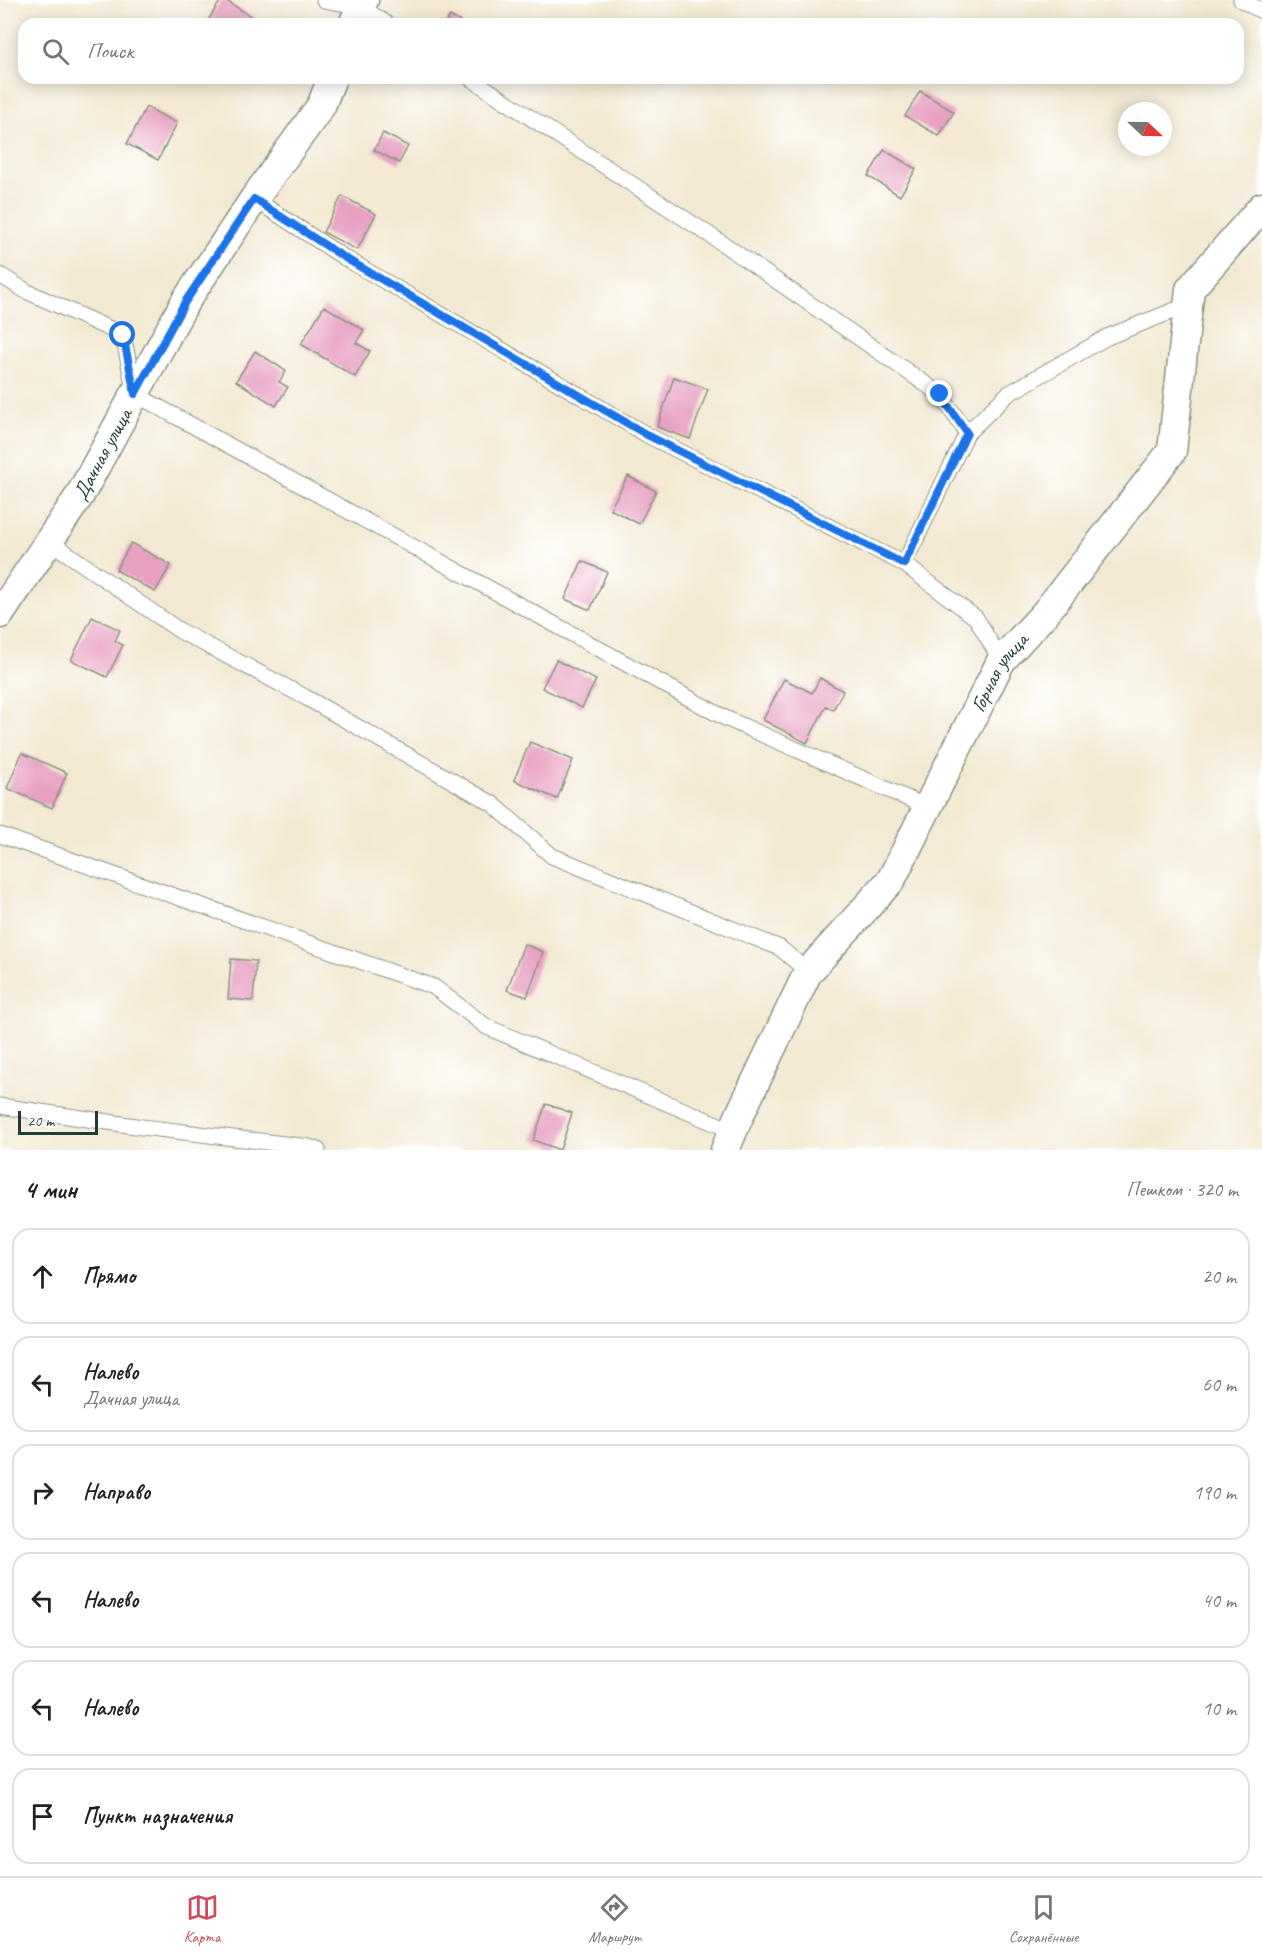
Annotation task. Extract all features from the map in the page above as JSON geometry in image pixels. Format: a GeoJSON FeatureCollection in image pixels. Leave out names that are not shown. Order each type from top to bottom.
{"type":"FeatureCollection","features":[{"type":"Feature","properties":{"kind":"street","name":"Дачная улица"},"geometry":{"type":"LineString","coordinates":[[0,614],[80,495],[185,302],[254,199],[321,106],[330,84]]}},
{"type":"Feature","properties":{"kind":"street","name":"Горная улица"},"geometry":{"type":"LineString","coordinates":[[729,1141],[808,972],[891,880],[1001,661],[1046,612],[1172,451],[1190,289],[1262,207]]}},
{"type":"Feature","properties":{"kind":"lane"},"geometry":{"type":"LineString","coordinates":[[324,0],[359,10],[375,18]]}},
{"type":"Feature","properties":{"kind":"lane"},"geometry":{"type":"LineString","coordinates":[[1241,0],[1262,11]]}},
{"type":"Feature","properties":{"kind":"lane"},"geometry":{"type":"LineString","coordinates":[[479,84],[722,243],[940,394],[967,433]]}},
{"type":"Feature","properties":{"kind":"lane"},"geometry":{"type":"LineString","coordinates":[[254,199],[345,258],[649,436],[904,564],[976,618],[1001,661]]}},
{"type":"Feature","properties":{"kind":"lane"},"geometry":{"type":"LineString","coordinates":[[0,275],[26,291],[123,335],[135,394],[725,718],[927,807]]}},
{"type":"Feature","properties":{"kind":"lane"},"geometry":{"type":"LineString","coordinates":[[904,564],[967,433],[1008,394],[1107,337],[1188,305]]}},
{"type":"Feature","properties":{"kind":"lane"},"geometry":{"type":"LineString","coordinates":[[49,541],[180,631],[304,697],[493,804],[552,856],[780,948],[808,972]]}},
{"type":"Feature","properties":{"kind":"lane"},"geometry":{"type":"LineString","coordinates":[[0,835],[434,987],[487,1027],[729,1141]]}},
{"type":"Feature","properties":{"kind":"lane"},"geometry":{"type":"LineString","coordinates":[[0,1106],[318,1150]]}},
{"type":"Feature","properties":{"kind":"building"},"geometry":{"type":"Polygon","coordinates":[[[221,0],[225,0],[254,18],[210,18],[221,0]]]}},
{"type":"Feature","properties":{"kind":"building"},"geometry":{"type":"Polygon","coordinates":[[[920,91],[954,112],[939,136],[905,116],[920,91]]]}},
{"type":"Feature","properties":{"kind":"building"},"geometry":{"type":"Polygon","coordinates":[[[146,107],[177,123],[158,160],[127,144],[146,107]]]}},
{"type":"Feature","properties":{"kind":"building"},"geometry":{"type":"Polygon","coordinates":[[[383,133],[408,146],[399,163],[374,150],[383,133]]]}},
{"type":"Feature","properties":{"kind":"building"},"geometry":{"type":"Polygon","coordinates":[[[884,150],[916,169],[900,196],[868,176],[884,150]]]}},
{"type":"Feature","properties":{"kind":"building"},"geometry":{"type":"Polygon","coordinates":[[[342,196],[376,214],[357,250],[323,232],[342,196]]]}},
{"type":"Feature","properties":{"kind":"building"},"geometry":{"type":"Polygon","coordinates":[[[324,306],[364,330],[356,343],[370,351],[355,377],[301,344],[324,306]]]}},
{"type":"Feature","properties":{"kind":"building"},"geometry":{"type":"Polygon","coordinates":[[[255,351],[286,371],[279,382],[288,387],[276,406],[236,381],[255,351]]]}},
{"type":"Feature","properties":{"kind":"building"},"geometry":{"type":"Polygon","coordinates":[[[674,377],[708,389],[690,439],[657,427],[674,377]]]}},
{"type":"Feature","properties":{"kind":"building"},"geometry":{"type":"Polygon","coordinates":[[[628,476],[656,491],[639,524],[610,509],[628,476]]]}},
{"type":"Feature","properties":{"kind":"building"},"geometry":{"type":"Polygon","coordinates":[[[131,543],[171,565],[155,592],[116,570],[131,543]]]}},
{"type":"Feature","properties":{"kind":"building"},"geometry":{"type":"Polygon","coordinates":[[[582,561],[607,572],[590,610],[565,599],[582,561]]]}},
{"type":"Feature","properties":{"kind":"building"},"geometry":{"type":"Polygon","coordinates":[[[92,617],[120,630],[115,641],[123,645],[107,677],[71,660],[92,617]]]}},
{"type":"Feature","properties":{"kind":"building"},"geometry":{"type":"Polygon","coordinates":[[[556,660],[596,680],[582,708],[542,688],[556,660]]]}},
{"type":"Feature","properties":{"kind":"building"},"geometry":{"type":"Polygon","coordinates":[[[820,678],[843,691],[833,710],[826,706],[807,743],[763,720],[784,679],[812,693],[820,678]]]}},
{"type":"Feature","properties":{"kind":"building"},"geometry":{"type":"Polygon","coordinates":[[[530,742],[573,760],[557,799],[514,780],[530,742]]]}},
{"type":"Feature","properties":{"kind":"building"},"geometry":{"type":"Polygon","coordinates":[[[22,753],[67,773],[52,808],[7,788],[22,753]]]}},
{"type":"Feature","properties":{"kind":"building"},"geometry":{"type":"Polygon","coordinates":[[[524,944],[543,952],[527,997],[507,990],[524,944]]]}},
{"type":"Feature","properties":{"kind":"building"},"geometry":{"type":"Polygon","coordinates":[[[231,959],[256,961],[253,1001],[228,999],[231,959]]]}},
{"type":"Feature","properties":{"kind":"building"},"geometry":{"type":"Polygon","coordinates":[[[546,1104],[572,1113],[560,1150],[533,1140],[546,1104]]]}},
{"type":"Feature","properties":{"kind":"route"},"geometry":{"type":"LineString","coordinates":[[123,335],[135,394],[185,302],[254,199],[345,258],[649,436],[904,564],[967,433],[940,394]]}}]}
